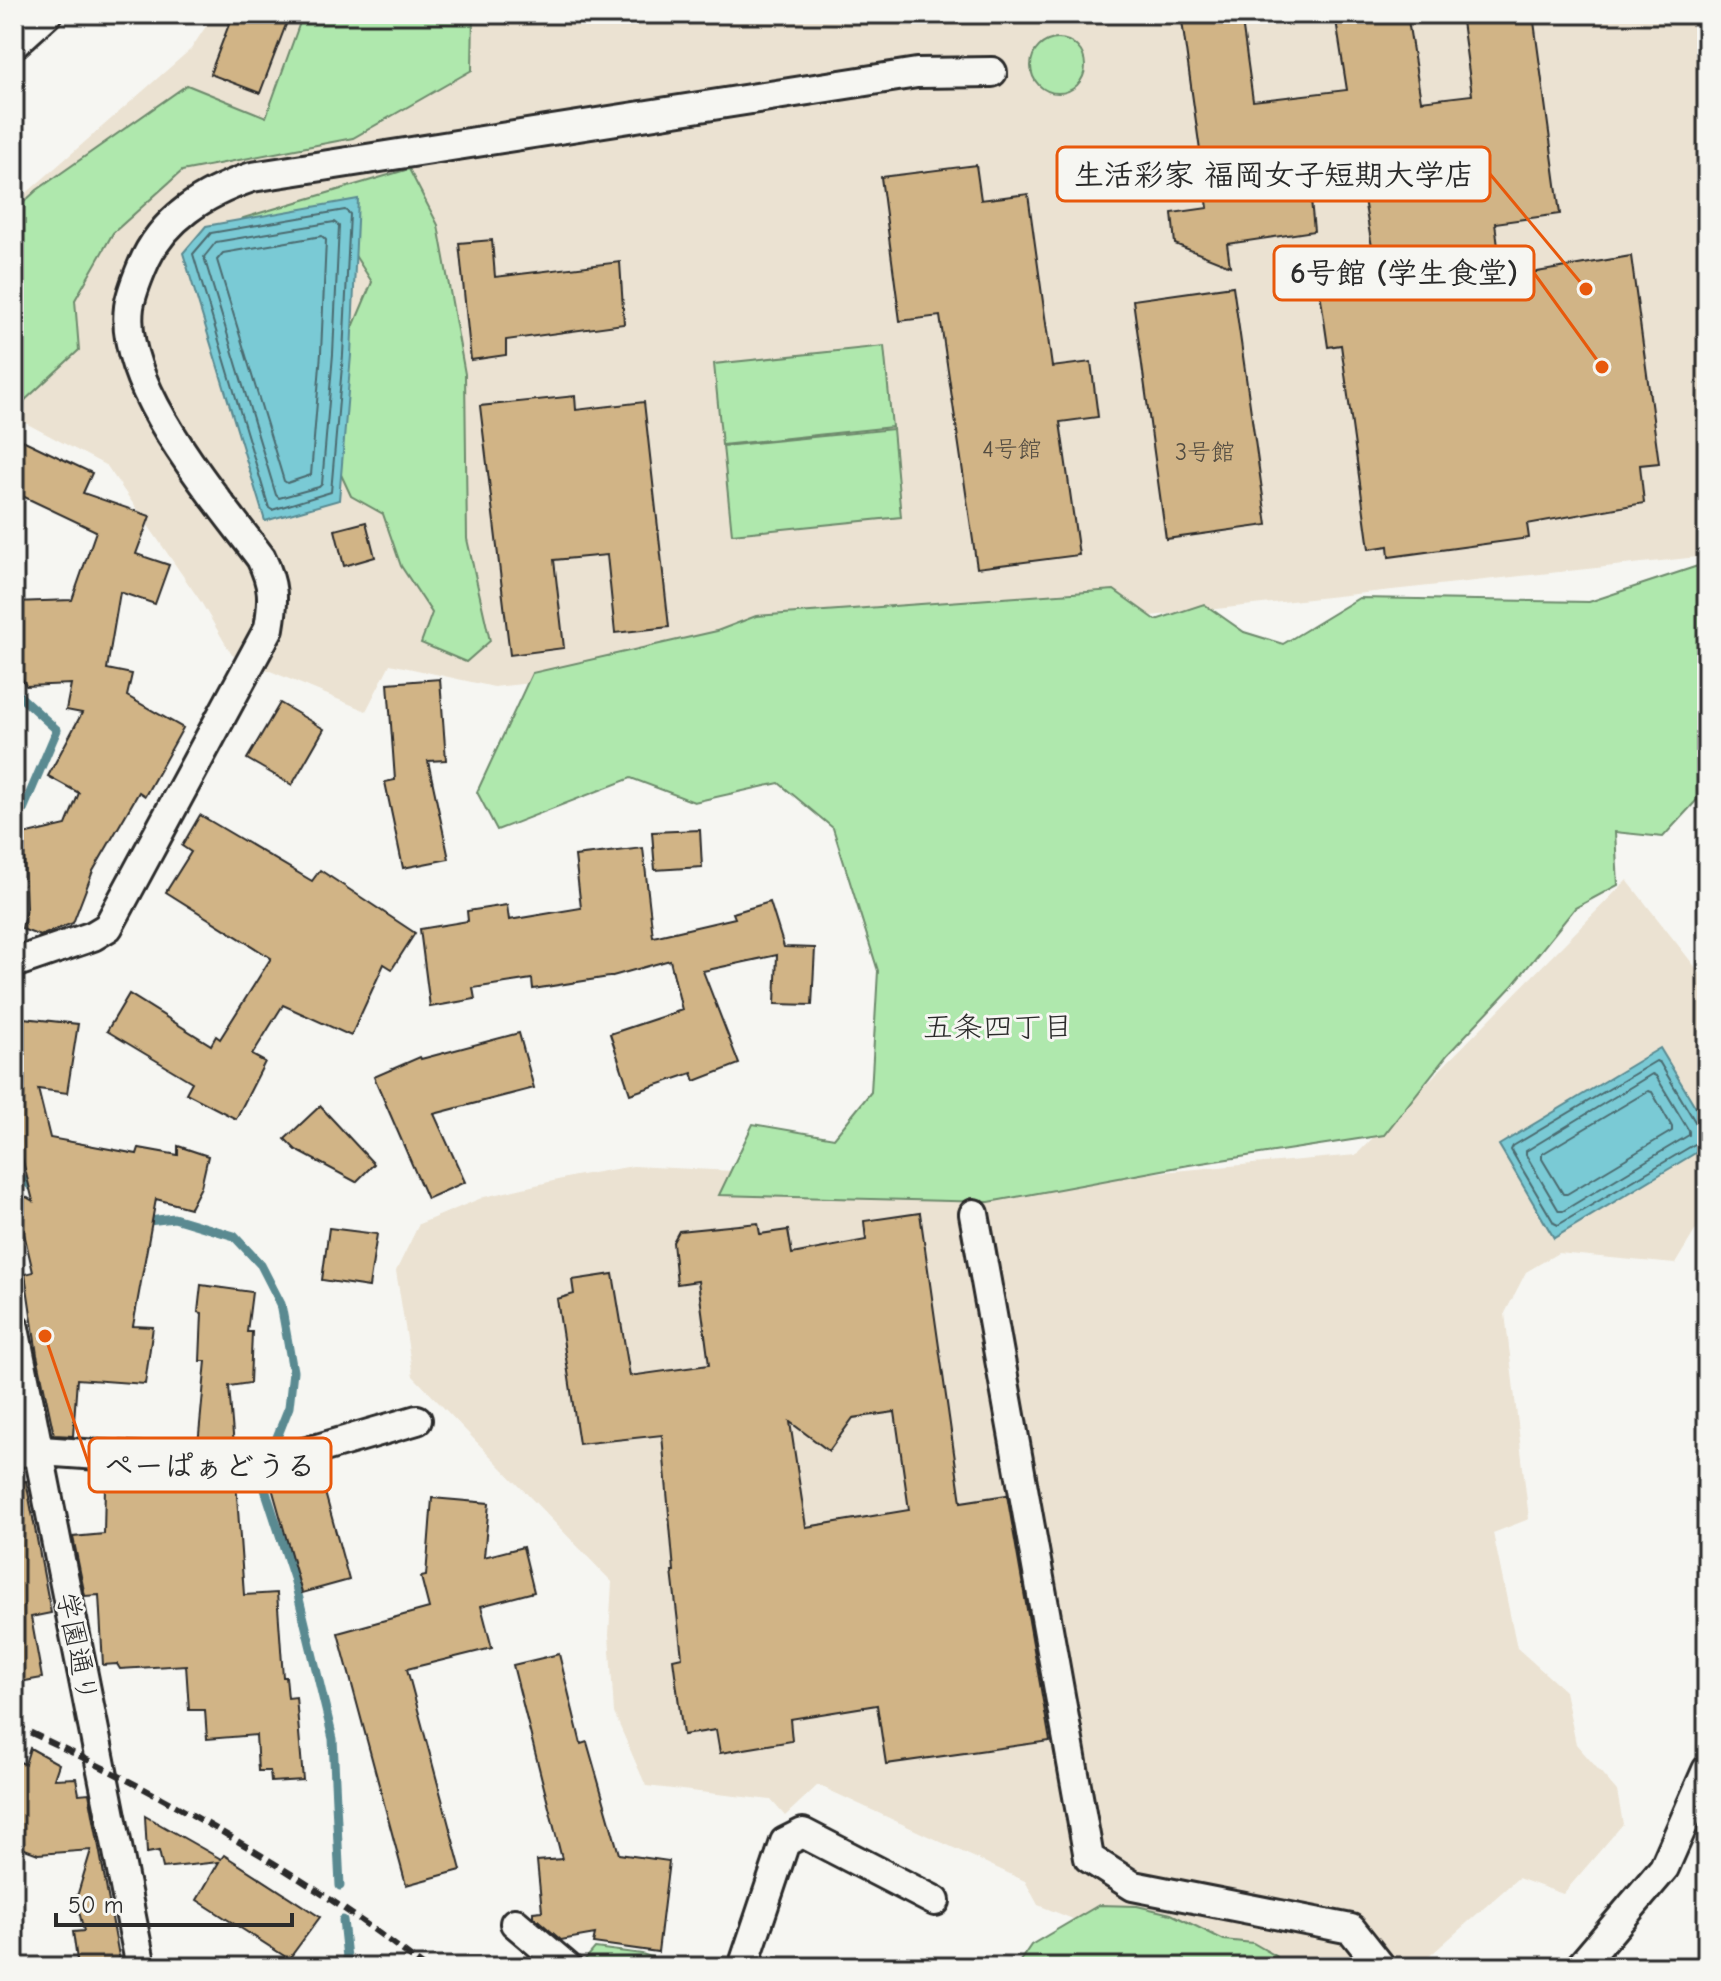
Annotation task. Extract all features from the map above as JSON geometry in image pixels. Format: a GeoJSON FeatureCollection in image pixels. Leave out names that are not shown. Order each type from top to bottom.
{"type":"FeatureCollection","features":[{"type":"Feature","properties":{"kind":"street"},"geometry":{"type":"LineString","coordinates":[[14,44],[47,14]]}},
{"type":"Feature","properties":{"kind":"street"},"geometry":{"type":"LineString","coordinates":[[14,963],[93,936],[108,927],[269,628],[274,600],[269,575],[261,558],[164,425],[146,393],[129,338],[129,307],[148,252],[166,227],[191,206],[222,187],[252,177],[917,73],[992,72]]}},
{"type":"Feature","properties":{"kind":"street"},"geometry":{"type":"LineString","coordinates":[[974,1214],[1089,1858],[1133,1886],[1351,1929],[1381,1967]]}},
{"type":"Feature","properties":{"kind":"street","name":"学園通り"},"geometry":{"type":"LineString","coordinates":[[14,1328],[27,1452],[141,1967]]}},
{"type":"Feature","properties":{"kind":"street"},"geometry":{"type":"LineString","coordinates":[[27,1452],[259,1466],[417,1420]]}},
{"type":"Feature","properties":{"kind":"street"},"geometry":{"type":"LineString","coordinates":[[1580,1967],[1664,1868],[1707,1770]]}},
{"type":"Feature","properties":{"kind":"street"},"geometry":{"type":"LineString","coordinates":[[743,1967],[785,1842],[803,1833],[935,1901]]}},
{"type":"Feature","properties":{"kind":"street"},"geometry":{"type":"LineString","coordinates":[[515,1923],[567,1967]]}},
{"type":"Feature","properties":{"kind":"shaded area"},"geometry":{"type":"Polygon","coordinates":[[[214,14],[1707,14],[1707,556],[494,687],[390,664],[366,711],[232,655],[201,602],[107,466],[14,417],[14,204],[191,49],[214,14]]]}},
{"type":"Feature","properties":{"kind":"shaded area"},"geometry":{"type":"Polygon","coordinates":[[[1627,880],[1707,982],[1707,1211],[1675,1264],[1558,1253],[1526,1272],[1505,1313],[1529,1519],[1493,1533],[1517,1648],[1565,1691],[1576,1744],[1617,1791],[1623,1824],[1563,1894],[1518,1878],[1417,1967],[1193,1967],[1038,1905],[1025,1881],[818,1785],[785,1816],[771,1800],[646,1786],[614,1713],[609,1634],[612,1582],[413,1376],[396,1271],[419,1224],[484,1197],[633,1166],[1016,1185],[1356,1155],[1627,880]]]}},
{"type":"Feature","properties":{"kind":"green space"},"geometry":{"type":"Polygon","coordinates":[[[303,14],[473,14],[472,70],[353,138],[182,171],[113,233],[75,300],[79,350],[23,402],[14,398],[14,211],[37,190],[187,85],[266,117],[303,14]]]}},
{"type":"Feature","properties":{"kind":"green space"},"geometry":{"type":"Polygon","coordinates":[[[1058,39],[1077,47],[1085,66],[1077,85],[1058,93],[1039,85],[1031,66],[1039,47],[1058,39]]]}},
{"type":"Feature","properties":{"kind":"green space"},"geometry":{"type":"Polygon","coordinates":[[[409,169],[438,225],[465,374],[467,539],[490,641],[466,662],[421,643],[432,613],[401,566],[383,514],[351,496],[331,453],[332,377],[372,282],[338,229],[209,277],[243,218],[409,169]]]}},
{"type":"Feature","properties":{"kind":"green space"},"geometry":{"type":"Polygon","coordinates":[[[884,346],[892,427],[722,445],[714,364],[884,346]]]}},
{"type":"Feature","properties":{"kind":"green space"},"geometry":{"type":"Polygon","coordinates":[[[893,429],[901,517],[732,534],[723,446],[893,429]]]}},
{"type":"Feature","properties":{"kind":"green space"},"geometry":{"type":"Polygon","coordinates":[[[1707,563],[1707,789],[1663,837],[1615,832],[1618,885],[1575,908],[1513,985],[1448,1054],[1384,1135],[1189,1165],[989,1202],[719,1195],[753,1124],[834,1138],[871,1092],[878,971],[833,828],[779,783],[694,802],[631,778],[497,830],[477,792],[532,673],[717,631],[756,616],[1114,590],[1156,620],[1204,604],[1244,632],[1283,644],[1359,598],[1589,602],[1707,563]]]}},
{"type":"Feature","properties":{"kind":"green space"},"geometry":{"type":"Polygon","coordinates":[[[1099,1905],[1137,1906],[1171,1914],[1224,1940],[1253,1943],[1276,1956],[1287,1967],[1016,1967],[1031,1945],[1099,1905]]]}},
{"type":"Feature","properties":{"kind":"green space"},"geometry":{"type":"Polygon","coordinates":[[[595,1948],[642,1954],[666,1962],[662,1967],[587,1967],[582,1963],[595,1948]]]}},
{"type":"Feature","properties":{"kind":"water"},"geometry":{"type":"Polygon","coordinates":[[[358,199],[351,355],[339,500],[265,521],[183,253],[206,226],[358,199]]]}},
{"type":"Feature","properties":{"kind":"water"},"geometry":{"type":"Polygon","coordinates":[[[1660,1048],[1707,1126],[1707,1146],[1554,1238],[1499,1145],[1660,1048]]]}},
{"type":"Feature","properties":{"kind":"building"},"geometry":{"type":"Polygon","coordinates":[[[233,14],[290,14],[260,93],[210,74],[233,14]]]}},
{"type":"Feature","properties":{"kind":"building"},"geometry":{"type":"Polygon","coordinates":[[[1181,14],[1241,14],[1253,101],[1347,90],[1335,14],[1407,14],[1421,101],[1472,95],[1461,14],[1533,14],[1560,214],[1495,223],[1502,278],[1631,256],[1659,463],[1640,465],[1644,503],[1527,524],[1529,538],[1389,557],[1388,546],[1369,549],[1341,345],[1328,347],[1319,285],[1377,277],[1361,181],[1310,189],[1314,231],[1227,244],[1230,266],[1175,244],[1172,213],[1208,208],[1181,14]]]}},
{"type":"Feature","properties":{"kind":"building"},"geometry":{"type":"Polygon","coordinates":[[[976,165],[981,200],[1028,194],[1052,367],[1091,362],[1098,417],[1060,422],[1079,555],[977,568],[940,316],[900,321],[881,177],[976,165]]]}},
{"type":"Feature","properties":{"kind":"building"},"geometry":{"type":"Polygon","coordinates":[[[492,240],[495,277],[620,262],[624,324],[506,340],[506,355],[471,360],[459,243],[492,240]]]}},
{"type":"Feature","properties":{"kind":"building"},"geometry":{"type":"Polygon","coordinates":[[[1233,286],[1267,525],[1166,539],[1133,300],[1233,286]]]}},
{"type":"Feature","properties":{"kind":"building"},"geometry":{"type":"Polygon","coordinates":[[[575,396],[576,410],[644,402],[669,627],[615,633],[607,555],[554,560],[564,648],[510,655],[480,406],[575,396]]]}},
{"type":"Feature","properties":{"kind":"building"},"geometry":{"type":"Polygon","coordinates":[[[14,436],[92,473],[83,493],[150,516],[136,554],[169,565],[155,604],[120,592],[107,669],[132,674],[127,696],[183,728],[145,796],[139,792],[93,871],[73,923],[40,936],[22,929],[26,908],[23,835],[66,825],[79,793],[48,776],[82,713],[66,710],[71,684],[26,686],[14,663],[14,602],[72,600],[96,531],[14,492],[14,436]]]}},
{"type":"Feature","properties":{"kind":"building"},"geometry":{"type":"Polygon","coordinates":[[[366,522],[375,557],[344,566],[335,530],[366,522]]]}},
{"type":"Feature","properties":{"kind":"building"},"geometry":{"type":"Polygon","coordinates":[[[440,679],[446,760],[428,761],[449,859],[403,868],[385,782],[395,780],[388,683],[440,679]]]}},
{"type":"Feature","properties":{"kind":"building"},"geometry":{"type":"Polygon","coordinates":[[[280,703],[324,729],[292,785],[247,759],[280,703]]]}},
{"type":"Feature","properties":{"kind":"building"},"geometry":{"type":"Polygon","coordinates":[[[200,815],[312,881],[320,870],[415,933],[392,969],[384,964],[351,1036],[283,1005],[252,1055],[265,1062],[236,1119],[186,1093],[192,1082],[107,1031],[129,994],[211,1045],[216,1036],[220,1039],[271,958],[166,892],[191,852],[182,846],[200,815]]]}},
{"type":"Feature","properties":{"kind":"building"},"geometry":{"type":"Polygon","coordinates":[[[700,830],[702,867],[655,870],[652,832],[700,830]]]}},
{"type":"Feature","properties":{"kind":"building"},"geometry":{"type":"Polygon","coordinates":[[[643,848],[653,937],[735,918],[733,913],[770,902],[784,947],[815,948],[812,1005],[775,1004],[777,955],[703,971],[739,1064],[695,1081],[692,1073],[630,1094],[610,1034],[682,1010],[670,960],[609,977],[533,989],[532,979],[473,988],[475,999],[430,1007],[420,929],[468,921],[467,911],[507,905],[509,920],[581,908],[575,856],[643,848]]]}},
{"type":"Feature","properties":{"kind":"building"},"geometry":{"type":"Polygon","coordinates":[[[14,1017],[78,1024],[67,1093],[38,1089],[50,1138],[137,1154],[139,1148],[178,1155],[178,1146],[208,1156],[201,1187],[190,1208],[156,1199],[133,1326],[153,1327],[145,1384],[77,1379],[73,1436],[54,1435],[37,1355],[25,1274],[33,1272],[14,1190],[33,1201],[14,1126],[14,1017]]]}},
{"type":"Feature","properties":{"kind":"building"},"geometry":{"type":"Polygon","coordinates":[[[519,1033],[534,1088],[434,1114],[465,1182],[427,1199],[374,1077],[420,1057],[519,1033]]]}},
{"type":"Feature","properties":{"kind":"building"},"geometry":{"type":"Polygon","coordinates":[[[320,1106],[374,1164],[356,1182],[296,1150],[285,1139],[320,1106]]]}},
{"type":"Feature","properties":{"kind":"building"},"geometry":{"type":"Polygon","coordinates":[[[920,1213],[961,1502],[1007,1495],[1050,1741],[886,1764],[877,1705],[790,1719],[792,1741],[720,1753],[716,1730],[683,1735],[673,1659],[682,1657],[662,1435],[579,1444],[557,1299],[574,1294],[572,1280],[613,1274],[630,1376],[709,1365],[698,1281],[677,1284],[673,1242],[679,1231],[758,1223],[760,1234],[788,1230],[792,1254],[866,1240],[864,1221],[920,1213]],[[895,1412],[853,1418],[829,1451],[790,1422],[806,1527],[909,1510],[895,1412]]]}},
{"type":"Feature","properties":{"kind":"building"},"geometry":{"type":"Polygon","coordinates":[[[329,1228],[377,1234],[369,1287],[322,1280],[329,1228]]]}},
{"type":"Feature","properties":{"kind":"building"},"geometry":{"type":"Polygon","coordinates":[[[201,1285],[252,1292],[247,1332],[252,1332],[250,1383],[229,1386],[234,1447],[198,1445],[206,1361],[200,1361],[202,1313],[198,1312],[201,1285]]]}},
{"type":"Feature","properties":{"kind":"building"},"geometry":{"type":"Polygon","coordinates":[[[318,1467],[349,1580],[302,1593],[270,1481],[318,1467]]]}},
{"type":"Feature","properties":{"kind":"building"},"geometry":{"type":"Polygon","coordinates":[[[195,1479],[236,1481],[244,1595],[277,1593],[283,1677],[286,1677],[288,1698],[296,1697],[303,1780],[271,1782],[270,1771],[258,1771],[256,1735],[207,1739],[205,1710],[189,1710],[186,1665],[120,1669],[117,1664],[103,1665],[99,1595],[85,1596],[73,1537],[104,1534],[105,1485],[195,1486],[195,1479]]]}},
{"type":"Feature","properties":{"kind":"building"},"geometry":{"type":"Polygon","coordinates":[[[26,1481],[51,1613],[31,1617],[42,1678],[14,1683],[14,1483],[26,1481]]]}},
{"type":"Feature","properties":{"kind":"building"},"geometry":{"type":"Polygon","coordinates":[[[432,1498],[489,1503],[484,1557],[523,1547],[534,1592],[481,1606],[492,1648],[407,1669],[461,1870],[406,1885],[338,1633],[429,1608],[421,1577],[426,1576],[432,1498]]]}},
{"type":"Feature","properties":{"kind":"building"},"geometry":{"type":"Polygon","coordinates":[[[559,1654],[581,1744],[587,1742],[619,1854],[669,1861],[658,1952],[593,1943],[595,1934],[561,1940],[533,1916],[533,1912],[542,1911],[537,1861],[562,1859],[513,1665],[559,1654]]]}},
{"type":"Feature","properties":{"kind":"building"},"geometry":{"type":"Polygon","coordinates":[[[30,1748],[59,1764],[54,1779],[76,1778],[79,1794],[89,1793],[121,1967],[78,1967],[73,1932],[84,1931],[76,1900],[91,1850],[38,1854],[14,1845],[14,1760],[25,1764],[30,1748]]]}},
{"type":"Feature","properties":{"kind":"building"},"geometry":{"type":"Polygon","coordinates":[[[145,1816],[221,1859],[224,1855],[320,1917],[289,1959],[197,1900],[219,1862],[163,1868],[159,1851],[147,1853],[145,1816]]]}},
{"type":"Feature","properties":{"kind":"waterway"},"geometry":{"type":"LineString","coordinates":[[14,691],[57,730],[19,819],[14,866]]}},
{"type":"Feature","properties":{"kind":"waterway"},"geometry":{"type":"LineString","coordinates":[[14,1172],[36,1190]]}},
{"type":"Feature","properties":{"kind":"waterway"},"geometry":{"type":"LineString","coordinates":[[140,1222],[174,1218],[234,1236],[261,1265],[281,1304],[293,1371],[289,1407],[270,1455]]}},
{"type":"Feature","properties":{"kind":"waterway"},"geometry":{"type":"LineString","coordinates":[[262,1480],[294,1578],[333,1739],[340,1886]]}},
{"type":"Feature","properties":{"kind":"waterway"},"geometry":{"type":"LineString","coordinates":[[343,1920],[348,1967]]}},
{"type":"Feature","properties":{"kind":"railway"},"geometry":{"type":"LineString","coordinates":[[14,1725],[121,1777],[226,1834],[327,1898],[424,1967]]}},
{"type":"Feature","properties":{"kind":"place","name":"生活彩家 福岡女子短期大学店"},"geometry":{"type":"Point","coordinates":[1586,289]}},
{"type":"Feature","properties":{"kind":"place","name":"6号館 (学生食堂)"},"geometry":{"type":"Point","coordinates":[1602,367]}},
{"type":"Feature","properties":{"kind":"place","name":"ぺーぱぁどうる"},"geometry":{"type":"Point","coordinates":[45,1336]}},
{"type":"Feature","properties":{"kind":"district","name":"五条四丁目"},"geometry":{"type":"Point","coordinates":[998,1027]}}]}
